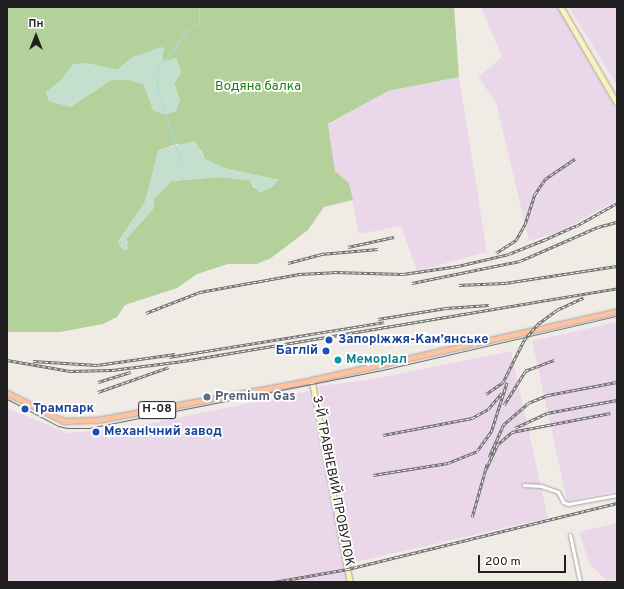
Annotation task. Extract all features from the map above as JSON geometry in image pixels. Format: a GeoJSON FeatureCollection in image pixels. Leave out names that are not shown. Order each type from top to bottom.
{"type":"FeatureCollection","features":[{"type":"Feature","properties":{"kind":"main road"},"geometry":{"type":"LineString","coordinates":[[561,7],[617,103]]}},
{"type":"Feature","properties":{"kind":"main road","name":"Н-08"},"geometry":{"type":"LineString","coordinates":[[7,393],[55,418],[76,422],[151,411],[312,380],[617,311]]}},
{"type":"Feature","properties":{"kind":"main road","name":"3-Й ТРАВНЕВИЙ ПРОВУЛОК"},"geometry":{"type":"LineString","coordinates":[[312,380],[350,582]]}},
{"type":"Feature","properties":{"kind":"street"},"geometry":{"type":"LineString","coordinates":[[524,485],[541,486],[558,492],[563,502],[568,504],[617,495]]}},
{"type":"Feature","properties":{"kind":"street"},"geometry":{"type":"LineString","coordinates":[[570,535],[580,582]]}},
{"type":"Feature","properties":{"kind":"shaded area"},"geometry":{"type":"Polygon","coordinates":[[[481,7],[558,7],[617,111],[617,200],[561,231],[529,241],[496,102],[478,77],[502,57],[481,7]]]}},
{"type":"Feature","properties":{"kind":"shaded area"},"geometry":{"type":"Polygon","coordinates":[[[569,7],[617,7],[617,84],[616,84],[569,7]]]}},
{"type":"Feature","properties":{"kind":"shaded area"},"geometry":{"type":"Polygon","coordinates":[[[459,77],[487,252],[417,271],[401,226],[359,234],[349,183],[335,171],[328,125],[388,91],[459,77]]]}},
{"type":"Feature","properties":{"kind":"shaded area"},"geometry":{"type":"Polygon","coordinates":[[[617,322],[617,491],[567,501],[532,341],[617,322]]]}},
{"type":"Feature","properties":{"kind":"shaded area"},"geometry":{"type":"Polygon","coordinates":[[[511,351],[548,518],[355,562],[319,386],[368,380],[511,351]]]}},
{"type":"Feature","properties":{"kind":"shaded area"},"geometry":{"type":"Polygon","coordinates":[[[309,391],[347,582],[7,582],[7,408],[67,433],[127,428],[309,391]]]}},
{"type":"Feature","properties":{"kind":"shaded area"},"geometry":{"type":"Polygon","coordinates":[[[617,523],[617,579],[607,581],[589,563],[579,532],[617,523]]]}},
{"type":"Feature","properties":{"kind":"green space","name":"Водяна балка"},"geometry":{"type":"Polygon","coordinates":[[[7,7],[454,7],[459,77],[388,91],[328,124],[335,171],[349,183],[353,200],[324,207],[308,230],[271,258],[257,264],[228,264],[197,274],[177,288],[125,305],[117,317],[103,324],[60,332],[7,332],[7,7]],[[164,49],[133,57],[117,70],[86,63],[46,92],[70,107],[111,80],[129,80],[143,84],[180,101],[174,83],[181,73],[176,58],[165,61],[162,58],[164,49]],[[177,144],[159,150],[145,202],[118,242],[128,244],[126,239],[153,209],[154,199],[171,181],[219,177],[250,180],[254,188],[279,180],[224,168],[205,159],[201,150],[177,144]]]}},
{"type":"Feature","properties":{"kind":"green space"},"geometry":{"type":"Polygon","coordinates":[[[161,47],[164,48],[162,58],[165,61],[177,58],[181,73],[174,83],[180,101],[176,111],[164,115],[153,110],[143,84],[129,80],[111,80],[70,107],[49,101],[46,92],[61,80],[73,64],[86,63],[117,70],[133,57],[161,47]]]}},
{"type":"Feature","properties":{"kind":"green space"},"geometry":{"type":"Polygon","coordinates":[[[195,141],[205,159],[224,168],[279,180],[271,188],[259,193],[250,180],[219,177],[171,181],[154,199],[153,209],[126,239],[128,249],[123,251],[118,242],[145,202],[158,150],[195,141]]]}},
{"type":"Feature","properties":{"kind":"waterway"},"geometry":{"type":"LineString","coordinates":[[182,165],[159,97],[156,79],[159,66],[175,49],[181,36],[199,22],[199,7]]}},
{"type":"Feature","properties":{"kind":"tram line"},"geometry":{"type":"LineString","coordinates":[[7,399],[58,426],[67,428],[89,428],[378,371],[617,316]]}},
{"type":"Feature","properties":{"kind":"railway"},"geometry":{"type":"LineString","coordinates":[[496,253],[516,240],[525,224],[535,194],[545,179],[575,159]]}},
{"type":"Feature","properties":{"kind":"railway"},"geometry":{"type":"LineString","coordinates":[[146,313],[200,292],[299,274],[334,272],[403,274],[458,266],[509,254],[576,226],[617,203]]}},
{"type":"Feature","properties":{"kind":"railway"},"geometry":{"type":"LineString","coordinates":[[412,283],[520,261],[598,227],[617,222]]}},
{"type":"Feature","properties":{"kind":"railway"},"geometry":{"type":"LineString","coordinates":[[348,247],[394,237]]}},
{"type":"Feature","properties":{"kind":"railway"},"geometry":{"type":"LineString","coordinates":[[288,263],[321,254],[378,249]]}},
{"type":"Feature","properties":{"kind":"railway"},"geometry":{"type":"LineString","coordinates":[[459,285],[505,283],[617,266]]}},
{"type":"Feature","properties":{"kind":"railway"},"geometry":{"type":"LineString","coordinates":[[7,360],[70,371],[112,370],[183,361],[617,288]]}},
{"type":"Feature","properties":{"kind":"railway"},"geometry":{"type":"LineString","coordinates":[[486,394],[503,382],[524,340],[539,323],[557,310],[583,298]]}},
{"type":"Feature","properties":{"kind":"railway"},"geometry":{"type":"LineString","coordinates":[[378,319],[446,308],[489,305]]}},
{"type":"Feature","properties":{"kind":"railway"},"geometry":{"type":"LineString","coordinates":[[169,357],[384,322]]}},
{"type":"Feature","properties":{"kind":"railway"},"geometry":{"type":"LineString","coordinates":[[33,361],[97,365],[175,354]]}},
{"type":"Feature","properties":{"kind":"railway"},"geometry":{"type":"LineString","coordinates":[[504,405],[525,371],[554,360]]}},
{"type":"Feature","properties":{"kind":"railway"},"geometry":{"type":"LineString","coordinates":[[98,392],[169,367]]}},
{"type":"Feature","properties":{"kind":"railway"},"geometry":{"type":"LineString","coordinates":[[98,382],[131,372]]}},
{"type":"Feature","properties":{"kind":"railway"},"geometry":{"type":"LineString","coordinates":[[373,475],[448,463],[477,451],[491,432],[507,382]]}},
{"type":"Feature","properties":{"kind":"railway"},"geometry":{"type":"LineString","coordinates":[[489,457],[503,425],[528,403],[548,395],[617,382]]}},
{"type":"Feature","properties":{"kind":"railway"},"geometry":{"type":"LineString","coordinates":[[383,435],[472,418],[488,409],[502,393]]}},
{"type":"Feature","properties":{"kind":"railway"},"geometry":{"type":"LineString","coordinates":[[515,428],[547,413],[617,400]]}},
{"type":"Feature","properties":{"kind":"railway"},"geometry":{"type":"LineString","coordinates":[[486,469],[497,445],[512,432],[610,413]]}},
{"type":"Feature","properties":{"kind":"railway"},"geometry":{"type":"LineString","coordinates":[[472,517],[487,464]]}},
{"type":"Feature","properties":{"kind":"railway"},"geometry":{"type":"LineString","coordinates":[[274,582],[348,569],[617,503]]}},
{"type":"Feature","properties":{"kind":"place","name":"Запоріжжя-Кам’янське"},"geometry":{"type":"Point","coordinates":[329,340]}},
{"type":"Feature","properties":{"kind":"place","name":"Баглій"},"geometry":{"type":"Point","coordinates":[326,351]}},
{"type":"Feature","properties":{"kind":"place","name":"Меморіал"},"geometry":{"type":"Point","coordinates":[338,360]}},
{"type":"Feature","properties":{"kind":"place","name":"Premium Gas"},"geometry":{"type":"Point","coordinates":[207,397]}},
{"type":"Feature","properties":{"kind":"place","name":"Трампарк"},"geometry":{"type":"Point","coordinates":[25,409]}},
{"type":"Feature","properties":{"kind":"place","name":"Механічний завод"},"geometry":{"type":"Point","coordinates":[96,432]}}]}
